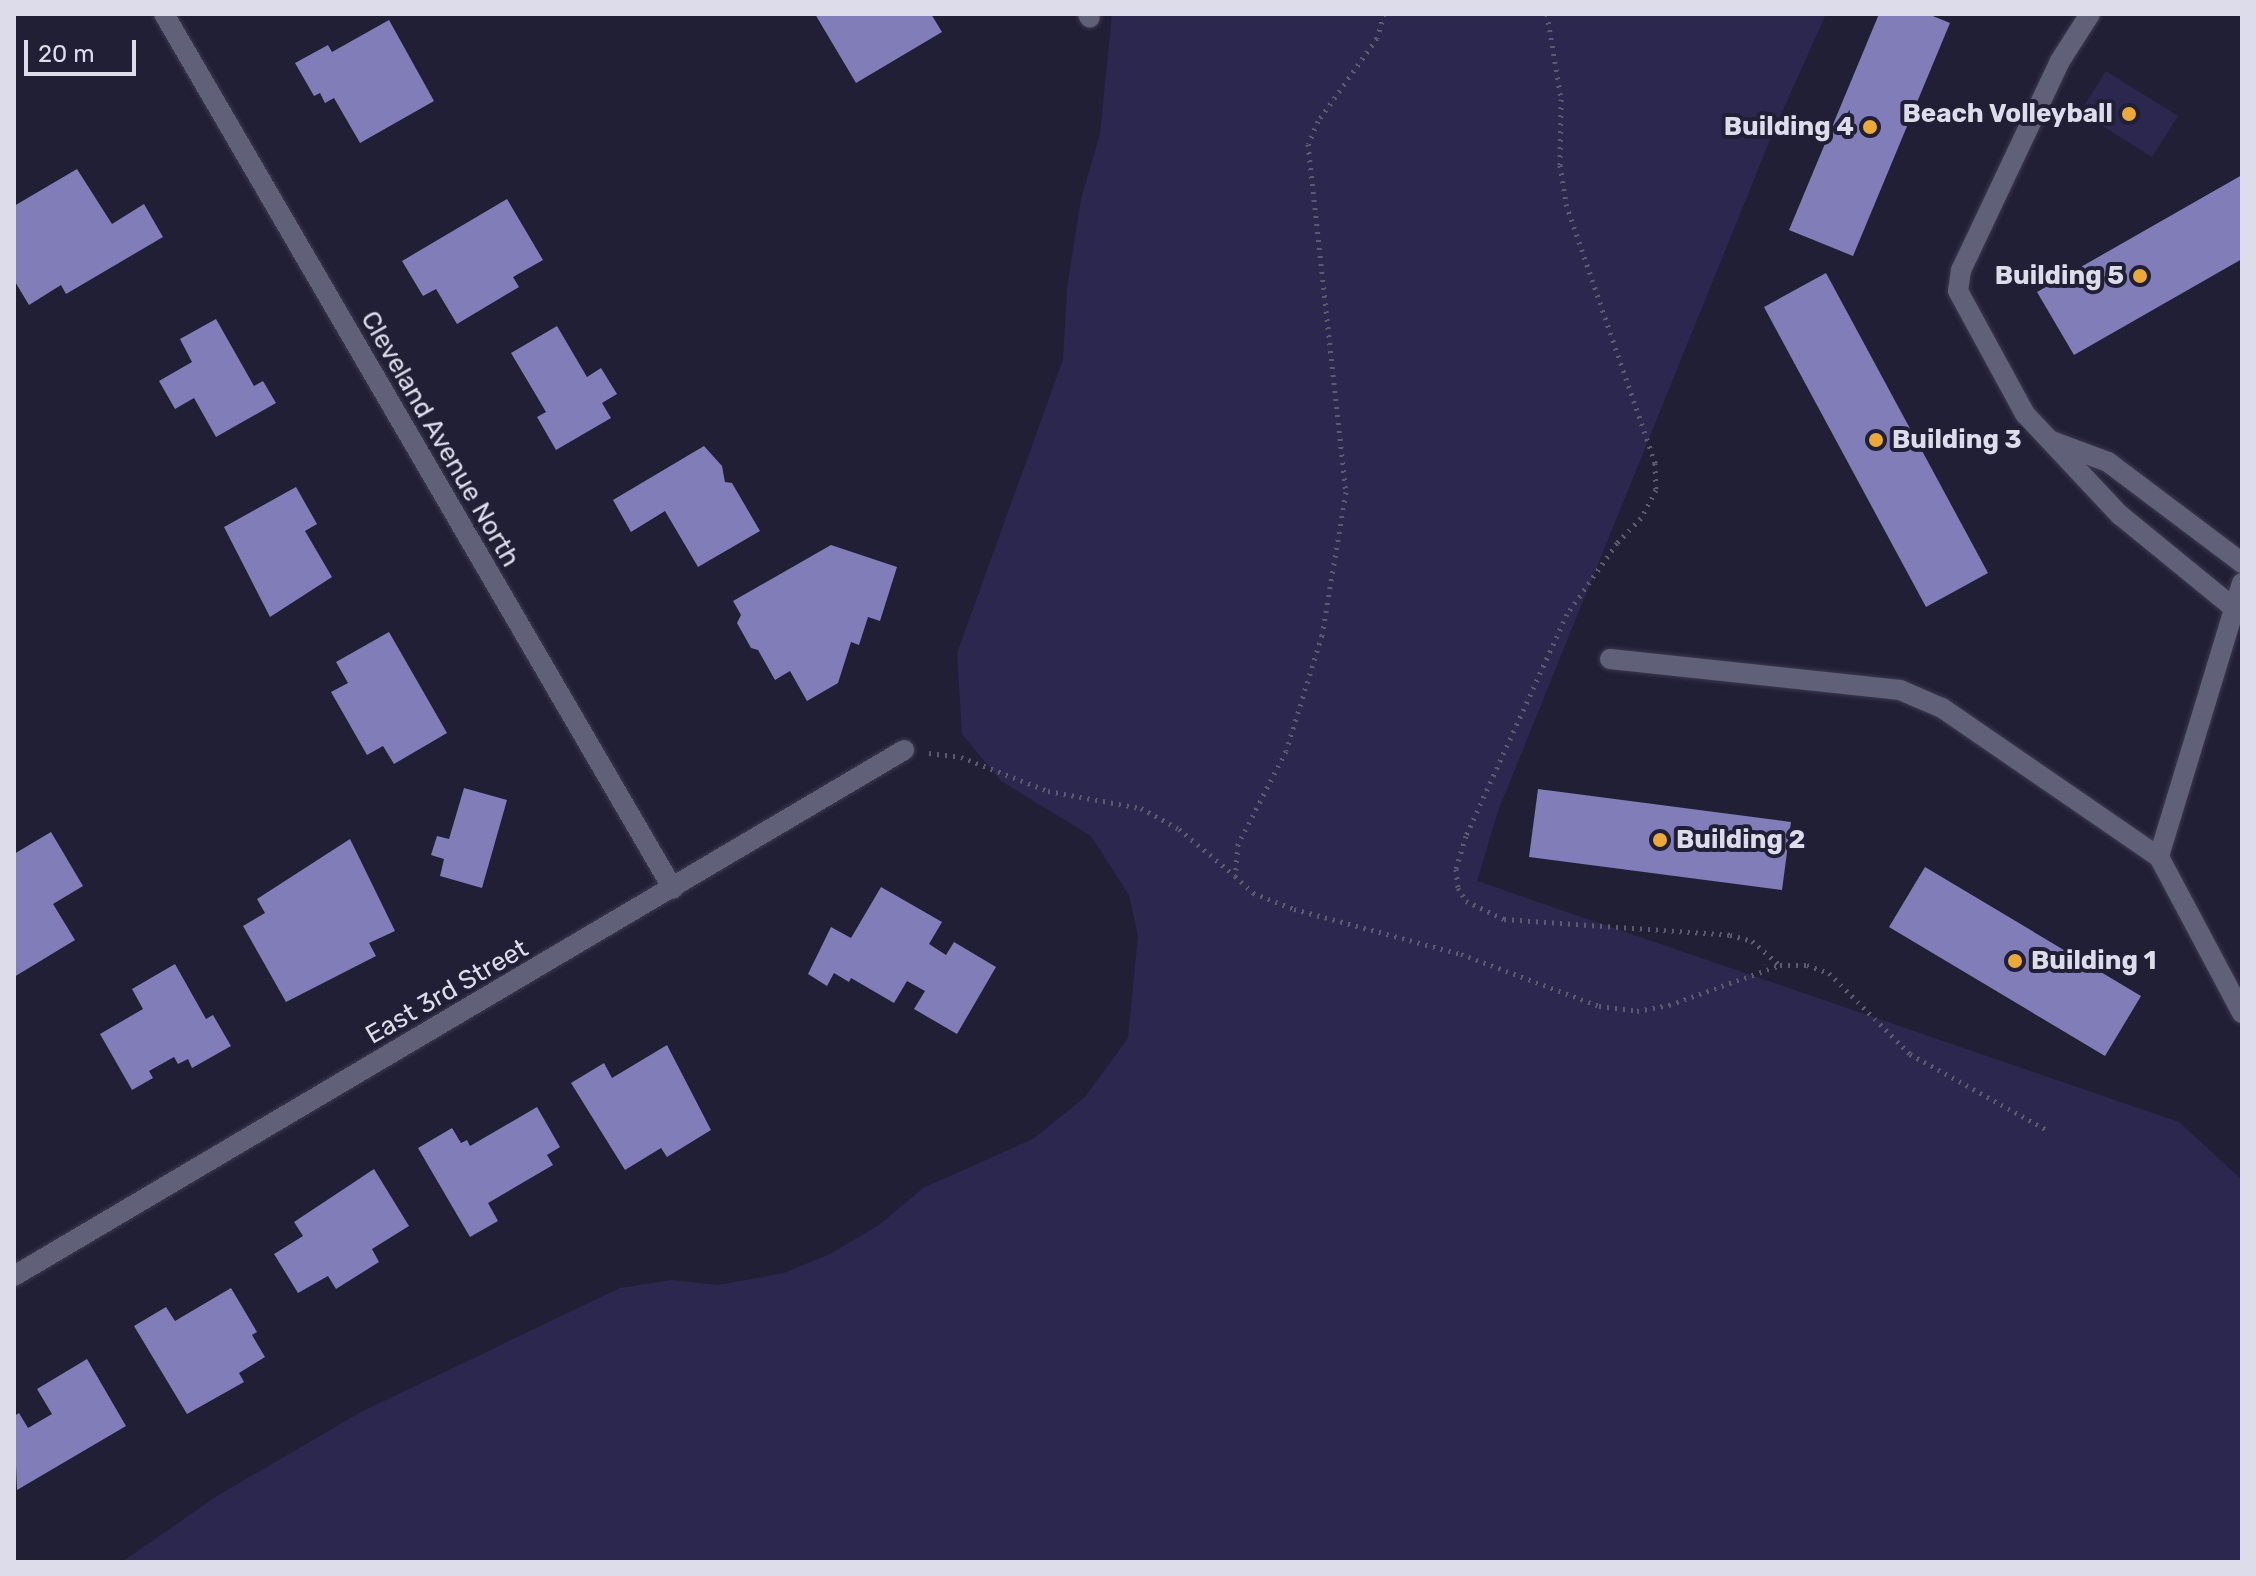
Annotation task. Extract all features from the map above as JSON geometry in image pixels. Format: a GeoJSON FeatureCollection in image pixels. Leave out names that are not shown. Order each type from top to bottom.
{"type":"FeatureCollection","features":[{"type":"Feature","properties":{"kind":"street","name":"Cleveland Avenue North"},"geometry":{"type":"LineString","coordinates":[[164,14],[673,889]]}},
{"type":"Feature","properties":{"kind":"street"},"geometry":{"type":"LineString","coordinates":[[2090,14],[2060,61],[1961,270],[1958,291],[2025,414],[2120,515],[2234,608]]}},
{"type":"Feature","properties":{"kind":"street"},"geometry":{"type":"LineString","coordinates":[[2049,440],[2108,462],[2242,563]]}},
{"type":"Feature","properties":{"kind":"street"},"geometry":{"type":"LineString","coordinates":[[2159,857],[2242,583]]}},
{"type":"Feature","properties":{"kind":"street"},"geometry":{"type":"LineString","coordinates":[[1610,659],[1900,690],[1942,708],[2159,857],[2242,1013]]}},
{"type":"Feature","properties":{"kind":"street","name":"East 3rd Street"},"geometry":{"type":"LineString","coordinates":[[14,1276],[904,750]]}},
{"type":"Feature","properties":{"kind":"path"},"geometry":{"type":"LineString","coordinates":[[1235,876],[1238,844],[1286,751],[1322,635],[1346,492],[1308,144],[1318,121],[1377,38],[1384,14]]}},
{"type":"Feature","properties":{"kind":"path"},"geometry":{"type":"LineString","coordinates":[[1547,14],[1561,99],[1560,165],[1566,204],[1655,463],[1656,490],[1641,518],[1617,543],[1567,614],[1466,836],[1456,869],[1458,888],[1466,901],[1504,919],[1730,935],[1752,941],[1780,965]]}},
{"type":"Feature","properties":{"kind":"path"},"geometry":{"type":"LineString","coordinates":[[904,750],[961,757],[1048,791],[1141,808],[1179,829],[1253,893],[1294,909],[1461,954],[1599,1006],[1637,1011],[1669,1005],[1780,965],[1807,965],[1829,973],[1910,1054],[2049,1131]]}},
{"type":"Feature","properties":{"kind":"shaded area"},"geometry":{"type":"Polygon","coordinates":[[[1112,14],[1826,14],[1774,130],[1498,811],[1477,881],[2179,1122],[2242,1180],[2242,1562],[122,1562],[217,1496],[361,1412],[620,1288],[672,1280],[718,1285],[784,1273],[830,1254],[879,1225],[923,1188],[1033,1139],[1085,1097],[1128,1038],[1138,936],[1129,895],[1091,836],[1001,781],[962,734],[957,653],[1063,360],[1067,288],[1081,199],[1100,134],[1112,14]]]}},
{"type":"Feature","properties":{"kind":"shaded area","name":"Beach Volleyball"},"geometry":{"type":"Polygon","coordinates":[[[2106,71],[2178,116],[2152,157],[2080,112],[2106,71]]]}},
{"type":"Feature","properties":{"kind":"building"},"geometry":{"type":"Polygon","coordinates":[[[815,14],[931,14],[942,32],[856,83],[815,14]]]}},
{"type":"Feature","properties":{"kind":"building","name":"Building 4"},"geometry":{"type":"Polygon","coordinates":[[[1879,14],[1928,14],[1950,23],[1853,256],[1789,230],[1879,14]]]}},
{"type":"Feature","properties":{"kind":"building"},"geometry":{"type":"Polygon","coordinates":[[[389,20],[434,101],[360,143],[334,98],[325,103],[320,93],[314,96],[295,63],[328,45],[332,52],[389,20]]]}},
{"type":"Feature","properties":{"kind":"building"},"geometry":{"type":"Polygon","coordinates":[[[77,169],[112,224],[144,204],[163,237],[66,294],[61,285],[29,305],[14,280],[14,206],[77,169]]]}},
{"type":"Feature","properties":{"kind":"building","name":"Building 5"},"geometry":{"type":"Polygon","coordinates":[[[2242,175],[2242,259],[2074,355],[2037,292],[2242,175]]]}},
{"type":"Feature","properties":{"kind":"building"},"geometry":{"type":"Polygon","coordinates":[[[507,199],[543,260],[513,277],[519,287],[457,324],[436,289],[423,296],[402,261],[507,199]]]}},
{"type":"Feature","properties":{"kind":"building","name":"Building 3"},"geometry":{"type":"Polygon","coordinates":[[[1826,273],[1988,573],[1926,607],[1764,307],[1826,273]]]}},
{"type":"Feature","properties":{"kind":"building"},"geometry":{"type":"Polygon","coordinates":[[[216,319],[254,386],[263,381],[276,403],[216,437],[194,398],[175,409],[159,381],[192,362],[180,339],[216,319]]]}},
{"type":"Feature","properties":{"kind":"building"},"geometry":{"type":"Polygon","coordinates":[[[557,326],[587,377],[601,368],[617,394],[602,403],[611,418],[556,450],[537,417],[546,412],[511,353],[557,326]]]}},
{"type":"Feature","properties":{"kind":"building"},"geometry":{"type":"Polygon","coordinates":[[[704,446],[722,466],[725,482],[732,483],[760,531],[698,567],[665,511],[631,532],[613,500],[704,446]]]}},
{"type":"Feature","properties":{"kind":"building"},"geometry":{"type":"Polygon","coordinates":[[[296,487],[317,524],[305,531],[332,577],[270,617],[224,527],[296,487]]]}},
{"type":"Feature","properties":{"kind":"building"},"geometry":{"type":"Polygon","coordinates":[[[831,545],[897,567],[880,621],[868,617],[859,645],[851,642],[838,683],[807,701],[790,671],[775,680],[758,650],[751,648],[737,623],[741,615],[733,601],[831,545]]]}},
{"type":"Feature","properties":{"kind":"building"},"geometry":{"type":"Polygon","coordinates":[[[389,632],[447,733],[394,764],[383,746],[367,755],[331,692],[348,683],[336,662],[389,632]]]}},
{"type":"Feature","properties":{"kind":"building"},"geometry":{"type":"Polygon","coordinates":[[[464,788],[507,800],[482,888],[440,876],[444,859],[431,855],[437,836],[449,839],[464,788]]]}},
{"type":"Feature","properties":{"kind":"building","name":"Building 2"},"geometry":{"type":"Polygon","coordinates":[[[1538,789],[1791,822],[1782,890],[1529,857],[1538,789]]]}},
{"type":"Feature","properties":{"kind":"building"},"geometry":{"type":"Polygon","coordinates":[[[51,832],[83,886],[53,904],[75,940],[14,977],[14,854],[51,832]]]}},
{"type":"Feature","properties":{"kind":"building"},"geometry":{"type":"Polygon","coordinates":[[[350,839],[395,931],[369,943],[376,956],[286,1002],[243,926],[265,913],[257,899],[350,839]]]}},
{"type":"Feature","properties":{"kind":"building","name":"Building 1"},"geometry":{"type":"Polygon","coordinates":[[[1925,867],[2141,996],[2105,1056],[1889,927],[1925,867]]]}},
{"type":"Feature","properties":{"kind":"building"},"geometry":{"type":"Polygon","coordinates":[[[881,887],[942,922],[929,944],[946,955],[954,942],[996,967],[957,1034],[914,1009],[925,991],[907,981],[894,1003],[851,978],[849,982],[834,973],[827,986],[808,974],[831,927],[851,938],[881,887]]]}},
{"type":"Feature","properties":{"kind":"building"},"geometry":{"type":"Polygon","coordinates":[[[175,964],[206,1019],[213,1015],[231,1046],[192,1068],[188,1059],[178,1064],[174,1057],[149,1071],[153,1078],[132,1090],[100,1034],[143,1009],[132,989],[175,964]]]}},
{"type":"Feature","properties":{"kind":"building"},"geometry":{"type":"Polygon","coordinates":[[[667,1045],[711,1130],[667,1157],[661,1148],[625,1170],[571,1083],[604,1063],[612,1078],[667,1045]]]}},
{"type":"Feature","properties":{"kind":"building"},"geometry":{"type":"Polygon","coordinates":[[[537,1107],[560,1147],[547,1155],[553,1165],[488,1203],[498,1221],[470,1237],[418,1148],[452,1128],[461,1143],[467,1140],[470,1146],[537,1107]]]}},
{"type":"Feature","properties":{"kind":"building"},"geometry":{"type":"Polygon","coordinates":[[[374,1169],[409,1226],[372,1249],[379,1262],[336,1289],[328,1276],[298,1293],[274,1254],[303,1236],[294,1222],[374,1169]]]}},
{"type":"Feature","properties":{"kind":"building"},"geometry":{"type":"Polygon","coordinates":[[[231,1288],[257,1332],[252,1335],[265,1357],[239,1373],[244,1382],[187,1414],[134,1326],[166,1307],[175,1321],[231,1288]]]}},
{"type":"Feature","properties":{"kind":"building"},"geometry":{"type":"Polygon","coordinates":[[[87,1359],[126,1426],[17,1490],[14,1416],[19,1413],[28,1428],[52,1414],[37,1389],[87,1359]]]}},
{"type":"Feature","properties":{"kind":"place","name":"Beach Volleyball"},"geometry":{"type":"Point","coordinates":[2129,114]}},
{"type":"Feature","properties":{"kind":"place","name":"Building 4"},"geometry":{"type":"Point","coordinates":[1870,127]}},
{"type":"Feature","properties":{"kind":"place","name":"Building 5"},"geometry":{"type":"Point","coordinates":[2140,276]}},
{"type":"Feature","properties":{"kind":"place","name":"Building 3"},"geometry":{"type":"Point","coordinates":[1876,440]}},
{"type":"Feature","properties":{"kind":"place","name":"Building 2"},"geometry":{"type":"Point","coordinates":[1660,840]}},
{"type":"Feature","properties":{"kind":"place","name":"Building 1"},"geometry":{"type":"Point","coordinates":[2015,961]}}]}
